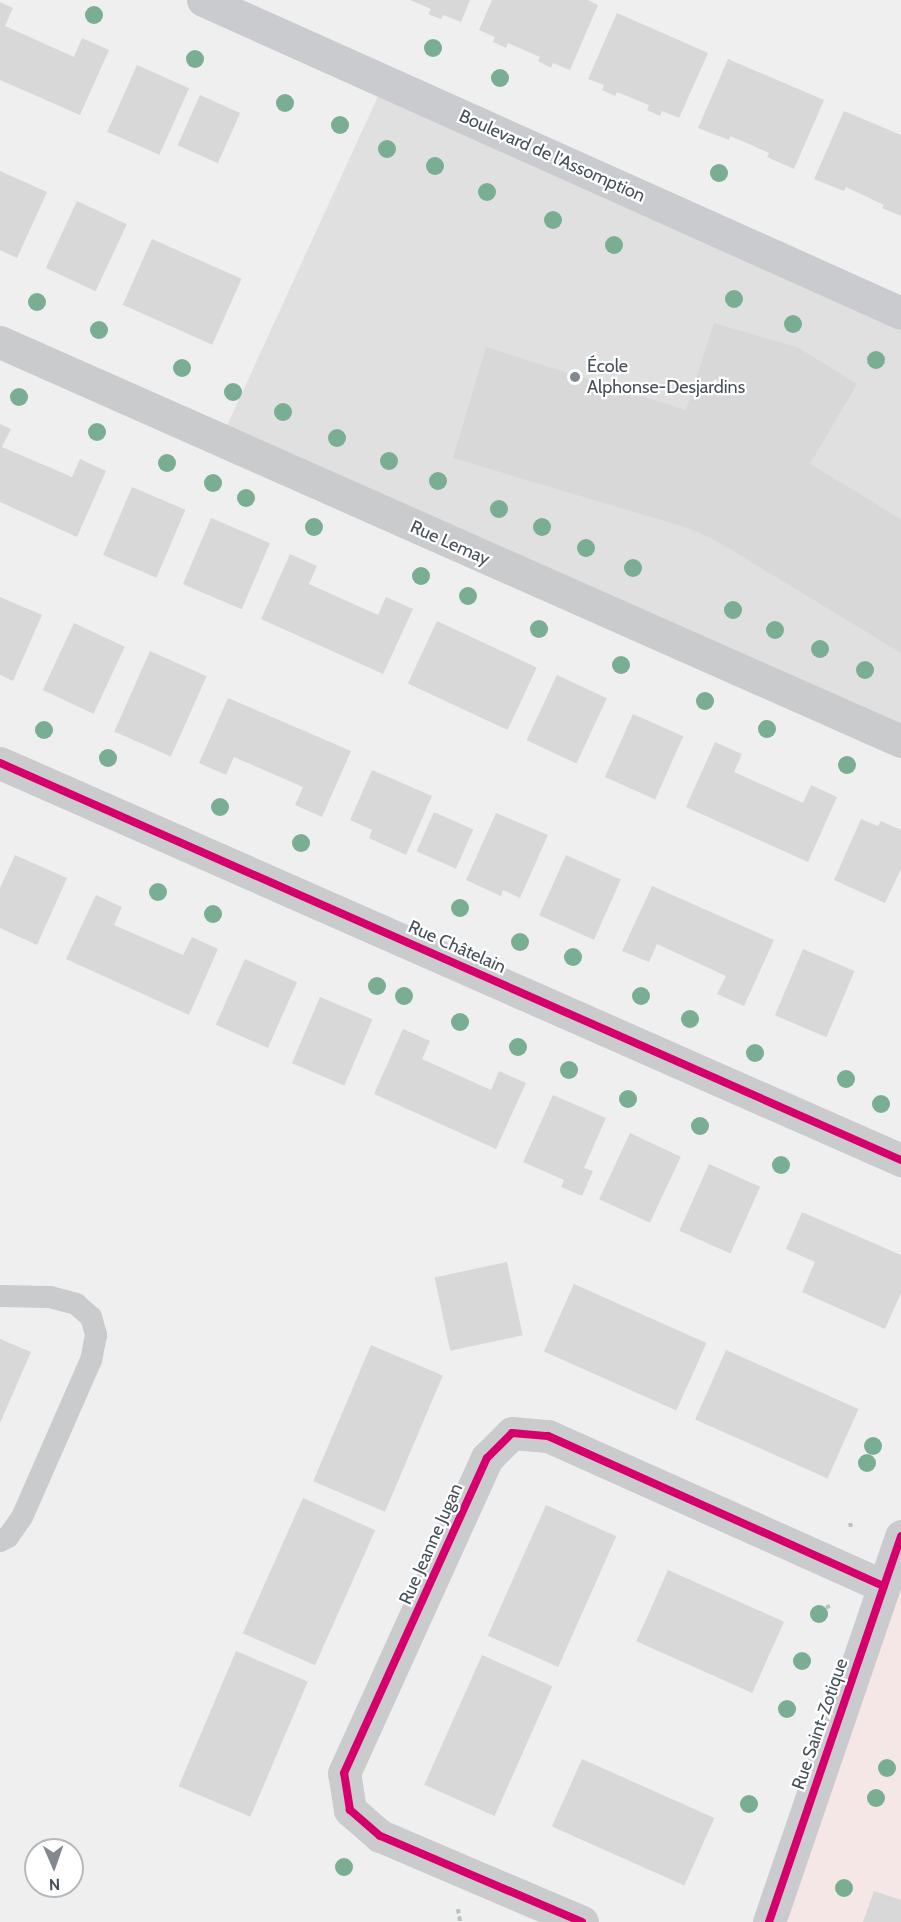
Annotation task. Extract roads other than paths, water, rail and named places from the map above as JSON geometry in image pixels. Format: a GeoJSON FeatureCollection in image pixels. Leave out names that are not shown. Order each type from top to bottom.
{"type":"FeatureCollection","features":[{"type":"Feature","properties":{"kind":"street","name":"Boulevard de l'Assomption"},"geometry":{"type":"LineString","coordinates":[[202,0],[901,314]]}},
{"type":"Feature","properties":{"kind":"street","name":"Rue Lemay"},"geometry":{"type":"LineString","coordinates":[[0,342],[901,741]]}},
{"type":"Feature","properties":{"kind":"street","name":"Rue Châtelain"},"geometry":{"type":"LineString","coordinates":[[0,763],[901,1160]]}},
{"type":"Feature","properties":{"kind":"street","name":"Rue Jeanne Jugan"},"geometry":{"type":"LineString","coordinates":[[582,1922],[380,1836],[350,1810],[344,1773],[487,1458],[512,1433],[548,1436],[883,1586]]}},
{"type":"Feature","properties":{"kind":"street","name":"Rue Saint-Zotique"},"geometry":{"type":"LineString","coordinates":[[769,1922],[900,1541]]}},
{"type":"Feature","properties":{"kind":"lane"},"geometry":{"type":"LineString","coordinates":[[0,1296],[50,1297],[76,1304],[91,1317],[96,1335],[91,1360],[22,1517],[8,1537],[0,1541]]}},
{"type":"Feature","properties":{"kind":"place","name":"École Alphonse-Desjardins"},"geometry":{"type":"Point","coordinates":[575,377]}}]}
